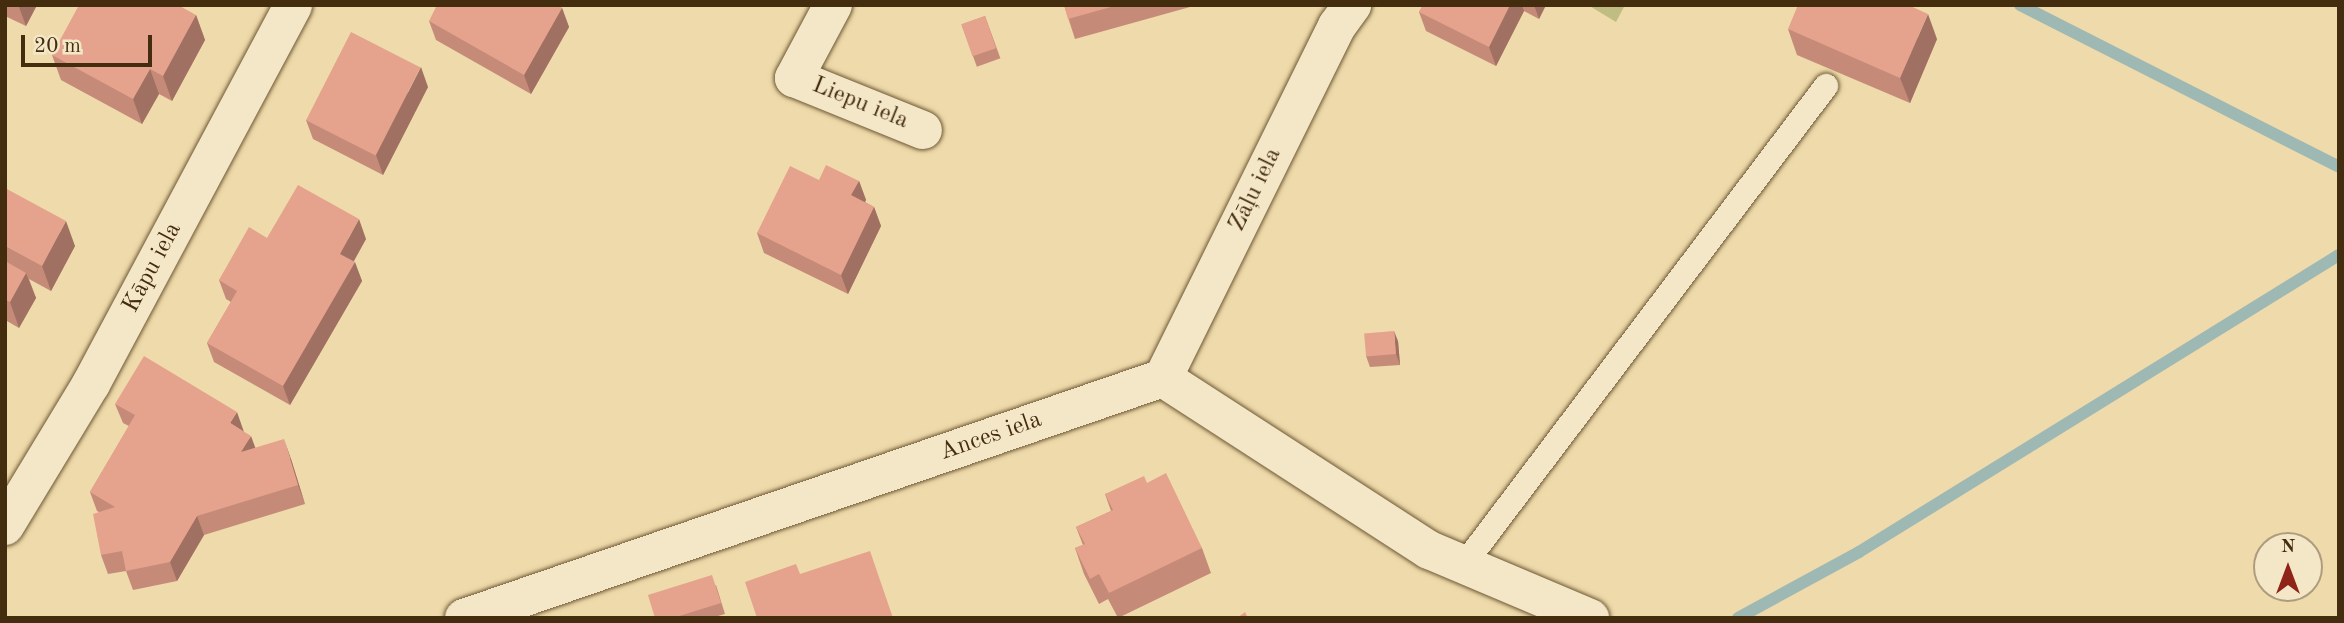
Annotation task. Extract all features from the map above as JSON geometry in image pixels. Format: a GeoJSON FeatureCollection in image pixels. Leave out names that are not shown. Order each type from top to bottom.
{"type":"FeatureCollection","features":[{"type":"Feature","properties":{"kind":"street","name":"Kāpu iela"},"geometry":{"type":"LineString","coordinates":[[5,526],[91,384],[293,5]]}},
{"type":"Feature","properties":{"kind":"street","name":"Liepu iela"},"geometry":{"type":"LineString","coordinates":[[833,5],[794,78],[923,130]]}},
{"type":"Feature","properties":{"kind":"street","name":"Zāļu iela"},"geometry":{"type":"LineString","coordinates":[[1163,378],[1337,26],[1352,5]]}},
{"type":"Feature","properties":{"kind":"street"},"geometry":{"type":"LineString","coordinates":[[1163,378],[1429,550],[1473,571],[1590,618]]}},
{"type":"Feature","properties":{"kind":"street","name":"Ances iela"},"geometry":{"type":"LineString","coordinates":[[464,618],[1163,378]]}},
{"type":"Feature","properties":{"kind":"lane"},"geometry":{"type":"LineString","coordinates":[[1473,571],[1826,86]]}},
{"type":"Feature","properties":{"kind":"shaded area"},"geometry":{"type":"Polygon","coordinates":[[[1588,5],[1625,5],[1616,22],[1588,5]]]}},
{"type":"Feature","properties":{"kind":"building"},"geometry":{"type":"Polygon","coordinates":[[[79,5],[178,5],[196,15],[163,76],[150,69],[133,99],[52,55],[79,5]]]}},
{"type":"Feature","properties":{"kind":"building"},"geometry":{"type":"Polygon","coordinates":[[[437,5],[558,5],[562,8],[524,75],[429,21],[437,5]]]}},
{"type":"Feature","properties":{"kind":"building"},"geometry":{"type":"Polygon","coordinates":[[[1064,5],[1118,5],[1068,19],[1064,5]]]}},
{"type":"Feature","properties":{"kind":"building"},"geometry":{"type":"Polygon","coordinates":[[[1423,5],[1510,5],[1489,47],[1419,12],[1423,5]]]}},
{"type":"Feature","properties":{"kind":"building"},"geometry":{"type":"Polygon","coordinates":[[[1798,5],[1908,5],[1928,14],[1900,78],[1788,29],[1798,5]]]}},
{"type":"Feature","properties":{"kind":"building"},"geometry":{"type":"Polygon","coordinates":[[[985,16],[996,48],[972,56],[961,24],[985,16]]]}},
{"type":"Feature","properties":{"kind":"building"},"geometry":{"type":"Polygon","coordinates":[[[351,32],[420,67],[376,156],[306,120],[351,32]]]}},
{"type":"Feature","properties":{"kind":"building"},"geometry":{"type":"Polygon","coordinates":[[[826,165],[859,181],[851,195],[874,207],[841,275],[757,233],[790,166],[819,180],[826,165]]]}},
{"type":"Feature","properties":{"kind":"building"},"geometry":{"type":"Polygon","coordinates":[[[298,185],[359,219],[340,254],[355,262],[283,386],[207,343],[237,291],[219,280],[249,227],[267,238],[298,185]]]}},
{"type":"Feature","properties":{"kind":"building"},"geometry":{"type":"Polygon","coordinates":[[[5,188],[66,221],[42,266],[5,246],[5,188]]]}},
{"type":"Feature","properties":{"kind":"building"},"geometry":{"type":"Polygon","coordinates":[[[5,261],[26,273],[10,302],[5,300],[5,261]]]}},
{"type":"Feature","properties":{"kind":"building"},"geometry":{"type":"Polygon","coordinates":[[[1394,331],[1396,354],[1366,357],[1364,334],[1394,331]]]}},
{"type":"Feature","properties":{"kind":"building"},"geometry":{"type":"Polygon","coordinates":[[[144,356],[237,412],[230,423],[251,436],[241,452],[284,439],[298,485],[197,516],[170,562],[126,571],[122,551],[101,555],[93,514],[115,507],[90,492],[135,415],[115,404],[144,356]]]}},
{"type":"Feature","properties":{"kind":"building"},"geometry":{"type":"Polygon","coordinates":[[[1166,473],[1202,548],[1109,593],[1099,574],[1090,579],[1075,548],[1085,544],[1076,527],[1113,510],[1105,494],[1144,476],[1147,483],[1166,473]]]}},
{"type":"Feature","properties":{"kind":"building"},"geometry":{"type":"Polygon","coordinates":[[[870,551],[893,618],[757,618],[745,582],[796,564],[800,574],[870,551]]]}},
{"type":"Feature","properties":{"kind":"building"},"geometry":{"type":"Polygon","coordinates":[[[712,575],[721,603],[673,618],[655,618],[648,595],[712,575]]]}},
{"type":"Feature","properties":{"kind":"building"},"geometry":{"type":"Polygon","coordinates":[[[1245,612],[1248,618],[1237,618],[1245,612]]]}},
{"type":"Feature","properties":{"kind":"waterway"},"geometry":{"type":"LineString","coordinates":[[2020,5],[2339,167]]}},
{"type":"Feature","properties":{"kind":"waterway"},"geometry":{"type":"LineString","coordinates":[[1738,618],[1859,552],[2339,255]]}}]}
